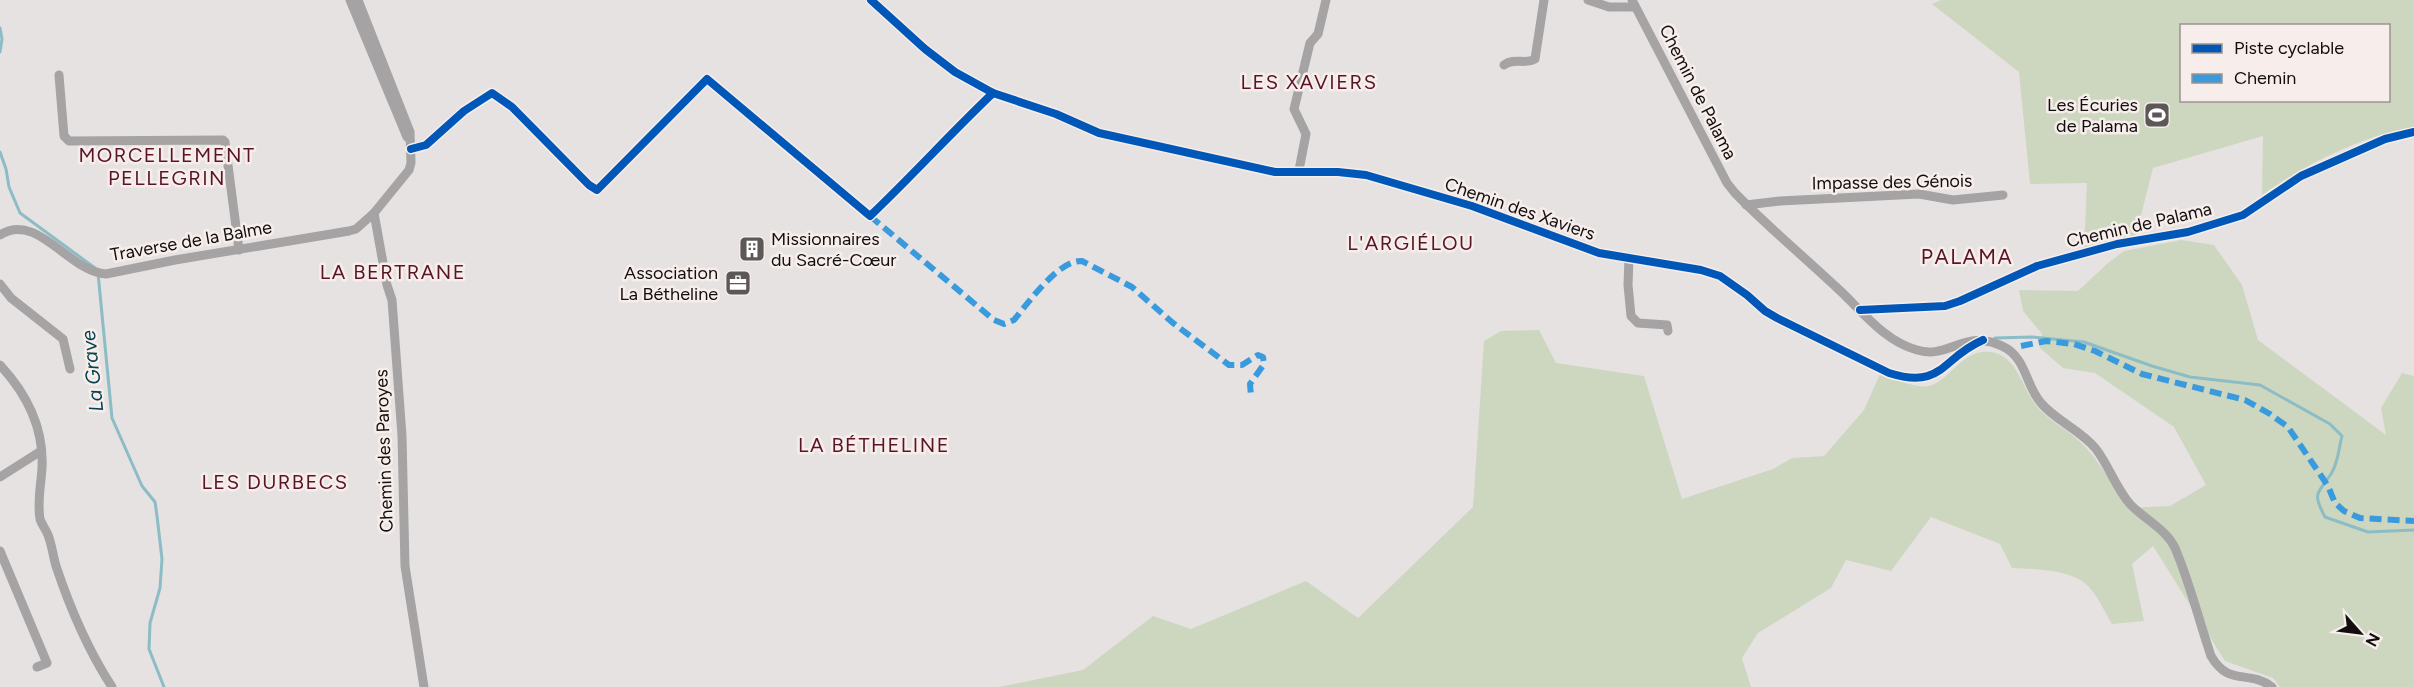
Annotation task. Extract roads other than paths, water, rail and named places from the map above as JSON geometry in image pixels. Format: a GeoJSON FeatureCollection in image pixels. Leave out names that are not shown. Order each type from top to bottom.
{"type":"FeatureCollection","features":[{"type":"Feature","properties":{"kind":"street"},"geometry":{"type":"LineString","coordinates":[[350,0],[363,22]]}},
{"type":"Feature","properties":{"kind":"street"},"geometry":{"type":"LineString","coordinates":[[358,0],[363,22],[400,123],[411,146],[411,163],[408,170],[374,213]]}},
{"type":"Feature","properties":{"kind":"street","name":"Chemin des Xaviers"},"geometry":{"type":"LineString","coordinates":[[871,0],[941,63],[993,93],[1056,114],[1099,133],[1262,170],[1365,175],[1472,206],[1599,253],[1701,270],[1720,276],[1748,295],[1765,311],[1889,373],[1907,379],[1929,378],[1968,347],[1983,340]]}},
{"type":"Feature","properties":{"kind":"street"},"geometry":{"type":"LineString","coordinates":[[1299,171],[1306,134],[1294,109],[1310,43],[1318,34],[1326,0]]}},
{"type":"Feature","properties":{"kind":"street"},"geometry":{"type":"LineString","coordinates":[[1504,65],[1512,60],[1529,63],[1535,59],[1544,0]]}},
{"type":"Feature","properties":{"kind":"street"},"geometry":{"type":"LineString","coordinates":[[1588,0],[1609,7],[1634,3]]}},
{"type":"Feature","properties":{"kind":"street","name":"Chemin de Palama"},"geometry":{"type":"LineString","coordinates":[[1634,3],[1727,183],[1746,205],[1860,310],[1945,306],[1960,302],[2037,266],[2117,244],[2188,231],[2243,215],[2301,176],[2385,140],[2414,132]]}},
{"type":"Feature","properties":{"kind":"street"},"geometry":{"type":"LineString","coordinates":[[59,75],[64,136],[69,141],[223,140],[239,249]]}},
{"type":"Feature","properties":{"kind":"street"},"geometry":{"type":"LineString","coordinates":[[411,146],[426,145],[464,111],[492,93],[512,107],[589,185],[597,190],[707,79],[870,216],[915,174],[958,126],[993,93]]}},
{"type":"Feature","properties":{"kind":"street","name":"Impasse des Génois"},"geometry":{"type":"LineString","coordinates":[[1746,205],[1780,201],[1919,195],[1953,200],[2003,195]]}},
{"type":"Feature","properties":{"kind":"street","name":"Traverse de la Balme"},"geometry":{"type":"LineString","coordinates":[[0,235],[24,228],[95,273],[106,274],[349,231],[374,213]]}},
{"type":"Feature","properties":{"kind":"street","name":"Chemin des Paroyes"},"geometry":{"type":"LineString","coordinates":[[374,213],[387,285],[392,300],[402,435],[405,566],[424,687]]}},
{"type":"Feature","properties":{"kind":"street"},"geometry":{"type":"LineString","coordinates":[[1629,257],[1628,285],[1631,316],[1638,322],[1667,325],[1668,331]]}},
{"type":"Feature","properties":{"kind":"street"},"geometry":{"type":"LineString","coordinates":[[0,284],[11,298],[63,339],[70,369]]}},
{"type":"Feature","properties":{"kind":"street"},"geometry":{"type":"LineString","coordinates":[[1860,310],[1888,335],[1916,350],[1928,352],[1945,350],[1964,341],[1983,340],[2006,348],[2016,357],[2042,404],[2081,434],[2096,449],[2130,503],[2168,538],[2174,547],[2217,668],[2232,677],[2258,681],[2272,687]]}},
{"type":"Feature","properties":{"kind":"street"},"geometry":{"type":"LineString","coordinates":[[2,372],[36,420],[42,451],[40,520],[48,534],[56,566],[89,649],[112,687]]}},
{"type":"Feature","properties":{"kind":"street"},"geometry":{"type":"LineString","coordinates":[[0,477],[42,451]]}},
{"type":"Feature","properties":{"kind":"street"},"geometry":{"type":"LineString","coordinates":[[0,551],[47,663],[37,667]]}},
{"type":"Feature","properties":{"kind":"waterway","name":"La Grave"},"geometry":{"type":"LineString","coordinates":[[0,28],[2,39],[0,52]]}},
{"type":"Feature","properties":{"kind":"waterway","name":"La Grave"},"geometry":{"type":"LineString","coordinates":[[0,152],[9,187],[20,213],[95,268]]}},
{"type":"Feature","properties":{"kind":"waterway","name":"La Grave"},"geometry":{"type":"LineString","coordinates":[[98,273],[112,418],[142,486],[155,502],[162,559],[160,588],[150,623],[149,649],[164,687]]}},
{"type":"Feature","properties":{"kind":"waterway"},"geometry":{"type":"LineString","coordinates":[[1995,338],[2032,337],[2084,342],[2190,377],[2260,385],[2330,424],[2342,436],[2333,470],[2317,498],[2325,517],[2368,532],[2414,530]]}},
{"type":"Feature","properties":{"kind":"place","name":"Les Écuries de Palama"},"geometry":{"type":"Point","coordinates":[2157,115]}},
{"type":"Feature","properties":{"kind":"place","name":"Missionnaires du Sacré-Cœur"},"geometry":{"type":"Point","coordinates":[752,249]}},
{"type":"Feature","properties":{"kind":"place","name":"Association La Bétheline"},"geometry":{"type":"Point","coordinates":[738,283]}},
{"type":"Feature","properties":{"kind":"district","name":"LES XAVIERS"},"geometry":{"type":"Point","coordinates":[1309,82]}},
{"type":"Feature","properties":{"kind":"district","name":"MORCELLEMENT PELLEGRIN"},"geometry":{"type":"Point","coordinates":[167,166]}},
{"type":"Feature","properties":{"kind":"district","name":"L'ARGIÉLOU"},"geometry":{"type":"Point","coordinates":[1411,243]}},
{"type":"Feature","properties":{"kind":"district","name":"PALAMA"},"geometry":{"type":"Point","coordinates":[1967,257]}},
{"type":"Feature","properties":{"kind":"district","name":"LA BERTRANE"},"geometry":{"type":"Point","coordinates":[393,272]}},
{"type":"Feature","properties":{"kind":"district","name":"LA BÉTHELINE"},"geometry":{"type":"Point","coordinates":[874,445]}},
{"type":"Feature","properties":{"kind":"district","name":"LES DURBECS"},"geometry":{"type":"Point","coordinates":[275,482]}}]}
